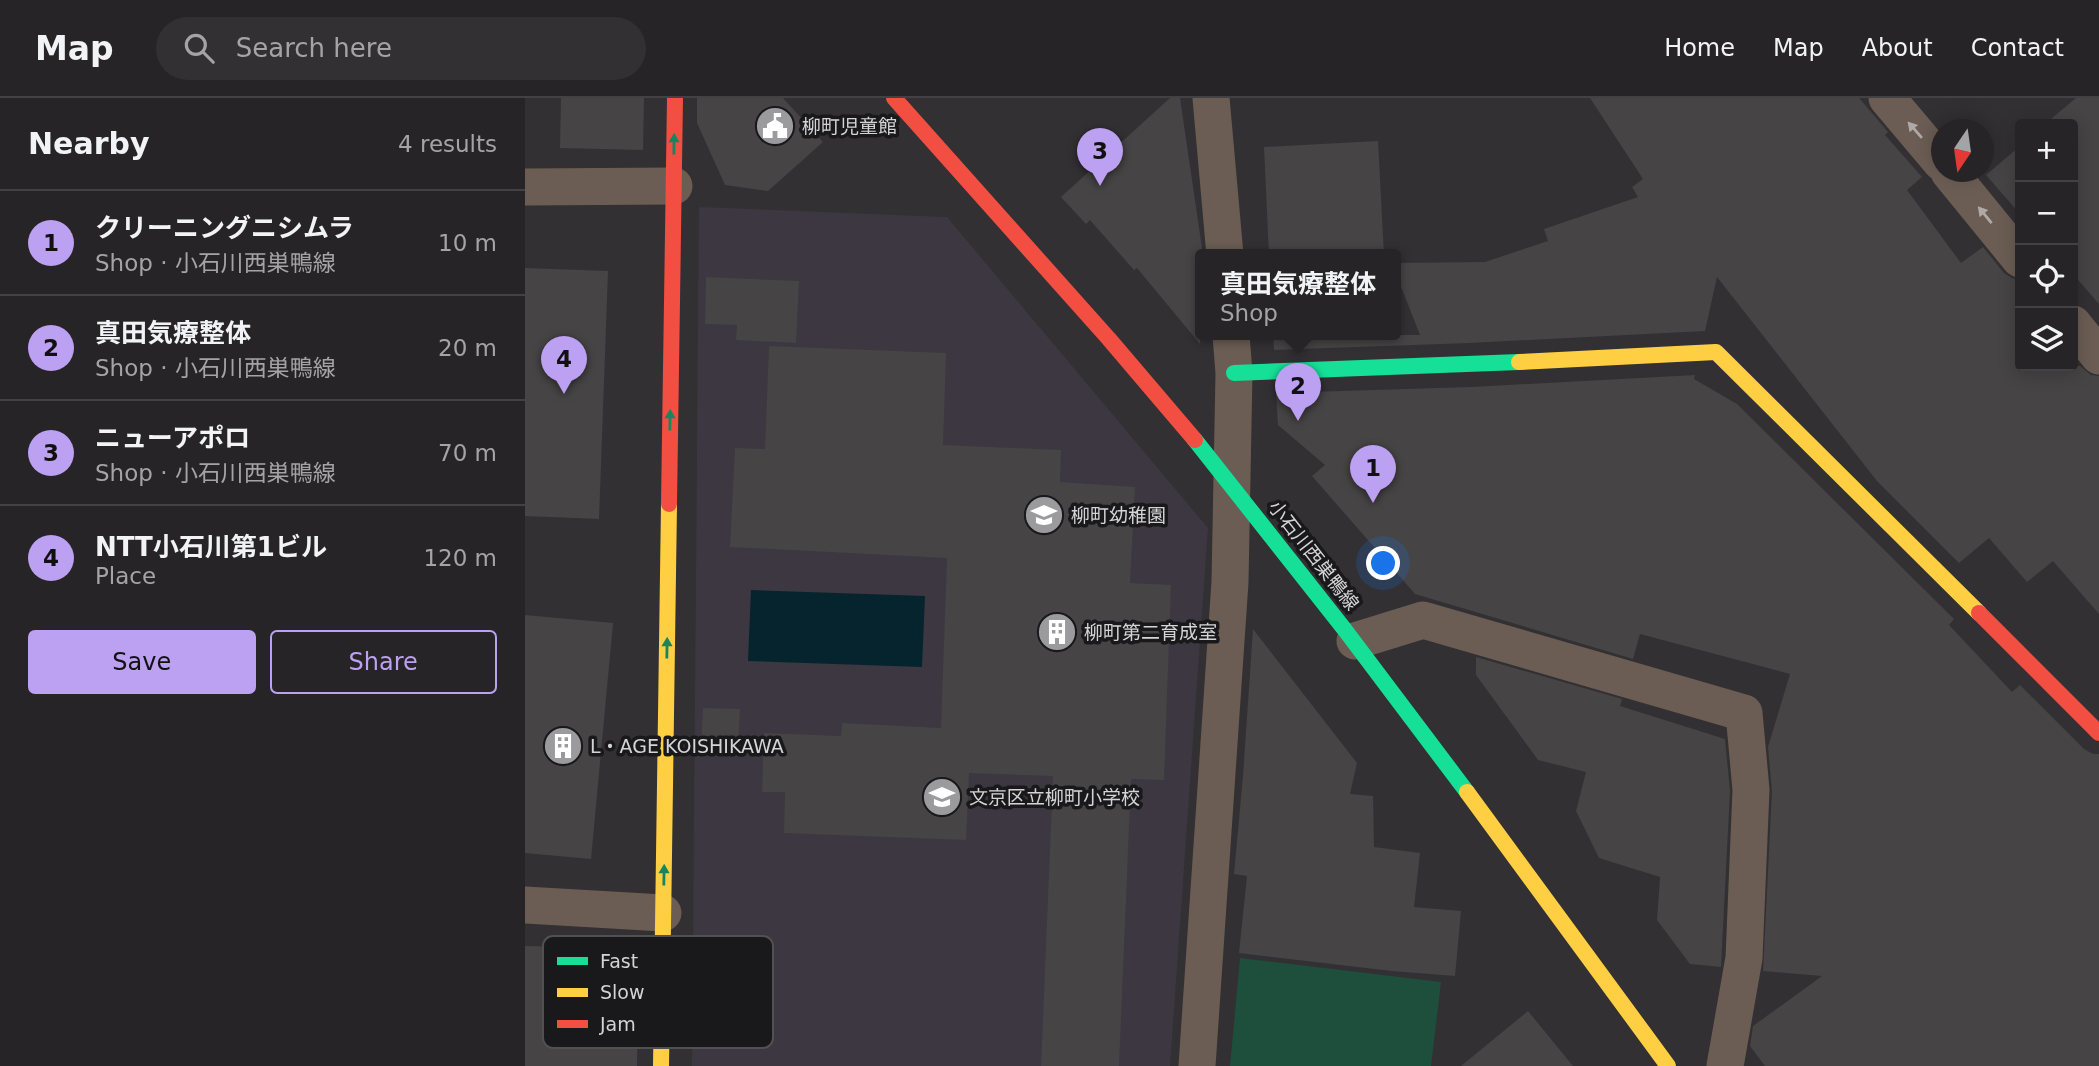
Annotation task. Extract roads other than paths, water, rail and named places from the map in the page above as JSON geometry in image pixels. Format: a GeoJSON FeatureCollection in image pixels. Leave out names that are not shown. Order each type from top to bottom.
{"type":"FeatureCollection","features":[{"type":"Feature","properties":{"kind":"street"},"geometry":{"type":"LineString","coordinates":[[663,936],[675,98]]}},
{"type":"Feature","properties":{"kind":"street","name":"小石川西巣鴨線"},"geometry":{"type":"LineString","coordinates":[[894,98],[1160,398],[1233,486],[1355,641],[1668,1066]]}},
{"type":"Feature","properties":{"kind":"street"},"geometry":{"type":"LineString","coordinates":[[1211,98],[1224,249]]}},
{"type":"Feature","properties":{"kind":"street"},"geometry":{"type":"LineString","coordinates":[[1887,98],[1931,150]]}},
{"type":"Feature","properties":{"kind":"street"},"geometry":{"type":"LineString","coordinates":[[1957,182],[2015,253]]}},
{"type":"Feature","properties":{"kind":"street"},"geometry":{"type":"LineString","coordinates":[[525,187],[674,186]]}},
{"type":"Feature","properties":{"kind":"street"},"geometry":{"type":"LineString","coordinates":[[2078,330],[2099,356]]}},
{"type":"Feature","properties":{"kind":"street"},"geometry":{"type":"LineString","coordinates":[[1197,1066],[1230,582],[1234,373],[1231,340]]}},
{"type":"Feature","properties":{"kind":"street"},"geometry":{"type":"LineString","coordinates":[[1234,373],[1470,365],[1716,352],[2099,733]]}},
{"type":"Feature","properties":{"kind":"street"},"geometry":{"type":"LineString","coordinates":[[1355,641],[1423,620],[1744,713],[1751,790],[1744,958],[1725,1066]]}},
{"type":"Feature","properties":{"kind":"street"},"geometry":{"type":"LineString","coordinates":[[525,905],[663,914]]}},
{"type":"Feature","properties":{"kind":"street"},"geometry":{"type":"LineString","coordinates":[[661,1048],[661,1066]]}},
{"type":"Feature","properties":{"kind":"water"},"geometry":{"type":"Polygon","coordinates":[[[751,590],[925,596],[922,667],[748,661],[751,590]]]}},
{"type":"Feature","properties":{"kind":"place","name":"柳町児童館"},"geometry":{"type":"Point","coordinates":[775,126]}},
{"type":"Feature","properties":{"kind":"place","name":"ニューアポロ"},"geometry":{"type":"Point","coordinates":[1100,186]}},
{"type":"Feature","properties":{"kind":"place","name":"NTT小石川第1ビル"},"geometry":{"type":"Point","coordinates":[564,394]}},
{"type":"Feature","properties":{"kind":"place","name":"真田気療整体"},"geometry":{"type":"Point","coordinates":[1298,421]}},
{"type":"Feature","properties":{"kind":"place","name":"クリーニングニシムラ"},"geometry":{"type":"Point","coordinates":[1373,503]}},
{"type":"Feature","properties":{"kind":"place","name":"柳町幼稚園"},"geometry":{"type":"Point","coordinates":[1044,515]}},
{"type":"Feature","properties":{"kind":"place","name":"柳町第二育成室"},"geometry":{"type":"Point","coordinates":[1057,632]}},
{"type":"Feature","properties":{"kind":"place","name":"L・AGE KOISHIKAWA"},"geometry":{"type":"Point","coordinates":[563,746]}},
{"type":"Feature","properties":{"kind":"place","name":"文京区立柳町小学校"},"geometry":{"type":"Point","coordinates":[942,797]}}]}
